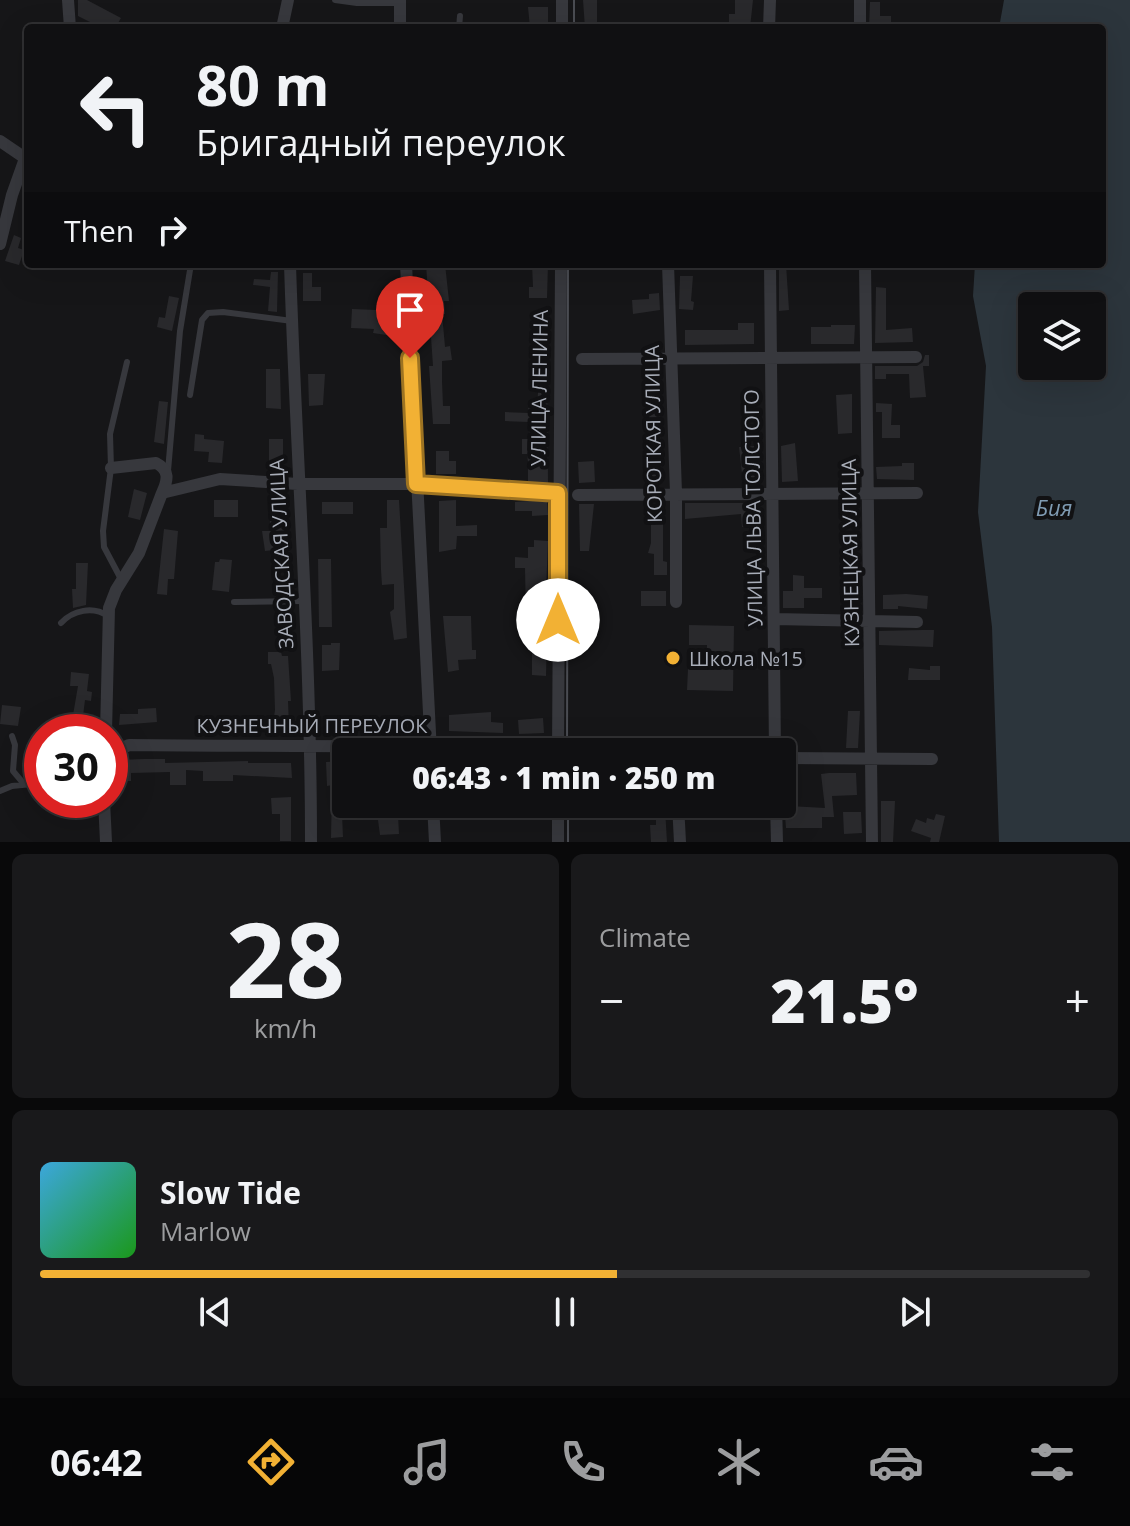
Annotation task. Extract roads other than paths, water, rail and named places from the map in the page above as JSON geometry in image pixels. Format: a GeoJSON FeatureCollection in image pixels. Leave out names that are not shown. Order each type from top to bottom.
{"type":"FeatureCollection","features":[{"type":"Feature","properties":{"kind":"street"},"geometry":{"type":"LineString","coordinates":[[68,0],[70,24]]}},
{"type":"Feature","properties":{"kind":"street"},"geometry":{"type":"LineString","coordinates":[[283,24],[288,0]]}},
{"type":"Feature","properties":{"kind":"street"},"geometry":{"type":"LineString","coordinates":[[562,0],[562,24]]}},
{"type":"Feature","properties":{"kind":"street"},"geometry":{"type":"LineString","coordinates":[[769,24],[770,0]]}},
{"type":"Feature","properties":{"kind":"street"},"geometry":{"type":"LineString","coordinates":[[860,0],[860,24]]}},
{"type":"Feature","properties":{"kind":"street"},"geometry":{"type":"LineString","coordinates":[[400,2],[400,24]]}},
{"type":"Feature","properties":{"kind":"street"},"geometry":{"type":"LineString","coordinates":[[0,141],[24,153]]}},
{"type":"Feature","properties":{"kind":"street"},"geometry":{"type":"LineString","coordinates":[[0,244],[24,161]]}},
{"type":"Feature","properties":{"kind":"street","name":"ЗАВОДСКАЯ УЛИЦА"},"geometry":{"type":"LineString","coordinates":[[290,268],[311,747],[311,842]]}},
{"type":"Feature","properties":{"kind":"street"},"geometry":{"type":"LineString","coordinates":[[406,268],[430,738]]}},
{"type":"Feature","properties":{"kind":"street","name":"УЛИЦА ЛЕНИНА"},"geometry":{"type":"LineString","coordinates":[[558,738],[561,268]]}},
{"type":"Feature","properties":{"kind":"street","name":"КОРОТКАЯ УЛИЦА"},"geometry":{"type":"LineString","coordinates":[[668,268],[676,493],[676,602]]}},
{"type":"Feature","properties":{"kind":"street","name":"УЛИЦА ЛЬВА ТОЛСТОГО"},"geometry":{"type":"LineString","coordinates":[[770,268],[775,738]]}},
{"type":"Feature","properties":{"kind":"street","name":"КУЗНЕЦКАЯ УЛИЦА"},"geometry":{"type":"LineString","coordinates":[[865,268],[872,842]]}},
{"type":"Feature","properties":{"kind":"street"},"geometry":{"type":"LineString","coordinates":[[582,359],[916,357]]}},
{"type":"Feature","properties":{"kind":"street"},"geometry":{"type":"LineString","coordinates":[[106,714],[108,616],[112,599],[139,553],[167,475],[161,466],[149,463],[111,468]]}},
{"type":"Feature","properties":{"kind":"street"},"geometry":{"type":"LineString","coordinates":[[162,493],[220,479],[298,484],[416,484],[558,493]]}},
{"type":"Feature","properties":{"kind":"street"},"geometry":{"type":"LineString","coordinates":[[578,495],[917,493]]}},
{"type":"Feature","properties":{"kind":"street"},"geometry":{"type":"LineString","coordinates":[[775,619],[917,622]]}},
{"type":"Feature","properties":{"kind":"street","name":"КУЗНЕЧНЫЙ ПЕРЕУЛОК"},"geometry":{"type":"LineString","coordinates":[[128,745],[332,747]]}},
{"type":"Feature","properties":{"kind":"street"},"geometry":{"type":"LineString","coordinates":[[796,758],[932,759]]}},
{"type":"Feature","properties":{"kind":"street"},"geometry":{"type":"LineString","coordinates":[[105,818],[106,842]]}},
{"type":"Feature","properties":{"kind":"street"},"geometry":{"type":"LineString","coordinates":[[434,818],[435,842]]}},
{"type":"Feature","properties":{"kind":"street"},"geometry":{"type":"LineString","coordinates":[[558,818],[558,842]]}},
{"type":"Feature","properties":{"kind":"street"},"geometry":{"type":"LineString","coordinates":[[679,818],[680,842]]}},
{"type":"Feature","properties":{"kind":"street"},"geometry":{"type":"LineString","coordinates":[[776,818],[777,842]]}},
{"type":"Feature","properties":{"kind":"lane"},"geometry":{"type":"LineString","coordinates":[[335,0],[400,2]]}},
{"type":"Feature","properties":{"kind":"lane"},"geometry":{"type":"LineString","coordinates":[[459,24],[460,16]]}},
{"type":"Feature","properties":{"kind":"lane"},"geometry":{"type":"LineString","coordinates":[[167,475],[180,331],[190,268]]}},
{"type":"Feature","properties":{"kind":"lane"},"geometry":{"type":"LineString","coordinates":[[190,395],[202,320],[208,313],[223,312],[292,321]]}},
{"type":"Feature","properties":{"kind":"lane"},"geometry":{"type":"LineString","coordinates":[[122,581],[103,539],[111,468],[110,434],[127,362]]}},
{"type":"Feature","properties":{"kind":"lane"},"geometry":{"type":"LineString","coordinates":[[234,602],[303,601]]}},
{"type":"Feature","properties":{"kind":"lane"},"geometry":{"type":"LineString","coordinates":[[61,623],[79,611],[98,610],[108,616]]}},
{"type":"Feature","properties":{"kind":"lane"},"geometry":{"type":"LineString","coordinates":[[0,791],[24,784],[13,771],[15,745],[12,736]]}},
{"type":"Feature","properties":{"kind":"water","name":"Бия"},"geometry":{"type":"Polygon","coordinates":[[[1004,0],[1130,0],[1130,842],[999,842],[992,627],[978,512],[986,366],[973,296],[975,268],[1106,268],[1106,24],[1000,24],[1004,0]]]}},
{"type":"Feature","properties":{"kind":"tram line"},"geometry":{"type":"LineString","coordinates":[[574,0],[574,24]]}},
{"type":"Feature","properties":{"kind":"tram line"},"geometry":{"type":"LineString","coordinates":[[567,738],[568,268]]}},
{"type":"Feature","properties":{"kind":"tram line"},"geometry":{"type":"LineString","coordinates":[[568,818],[568,842]]}},
{"type":"Feature","properties":{"kind":"place","name":"Школа №15"},"geometry":{"type":"Point","coordinates":[673,658]}}]}
